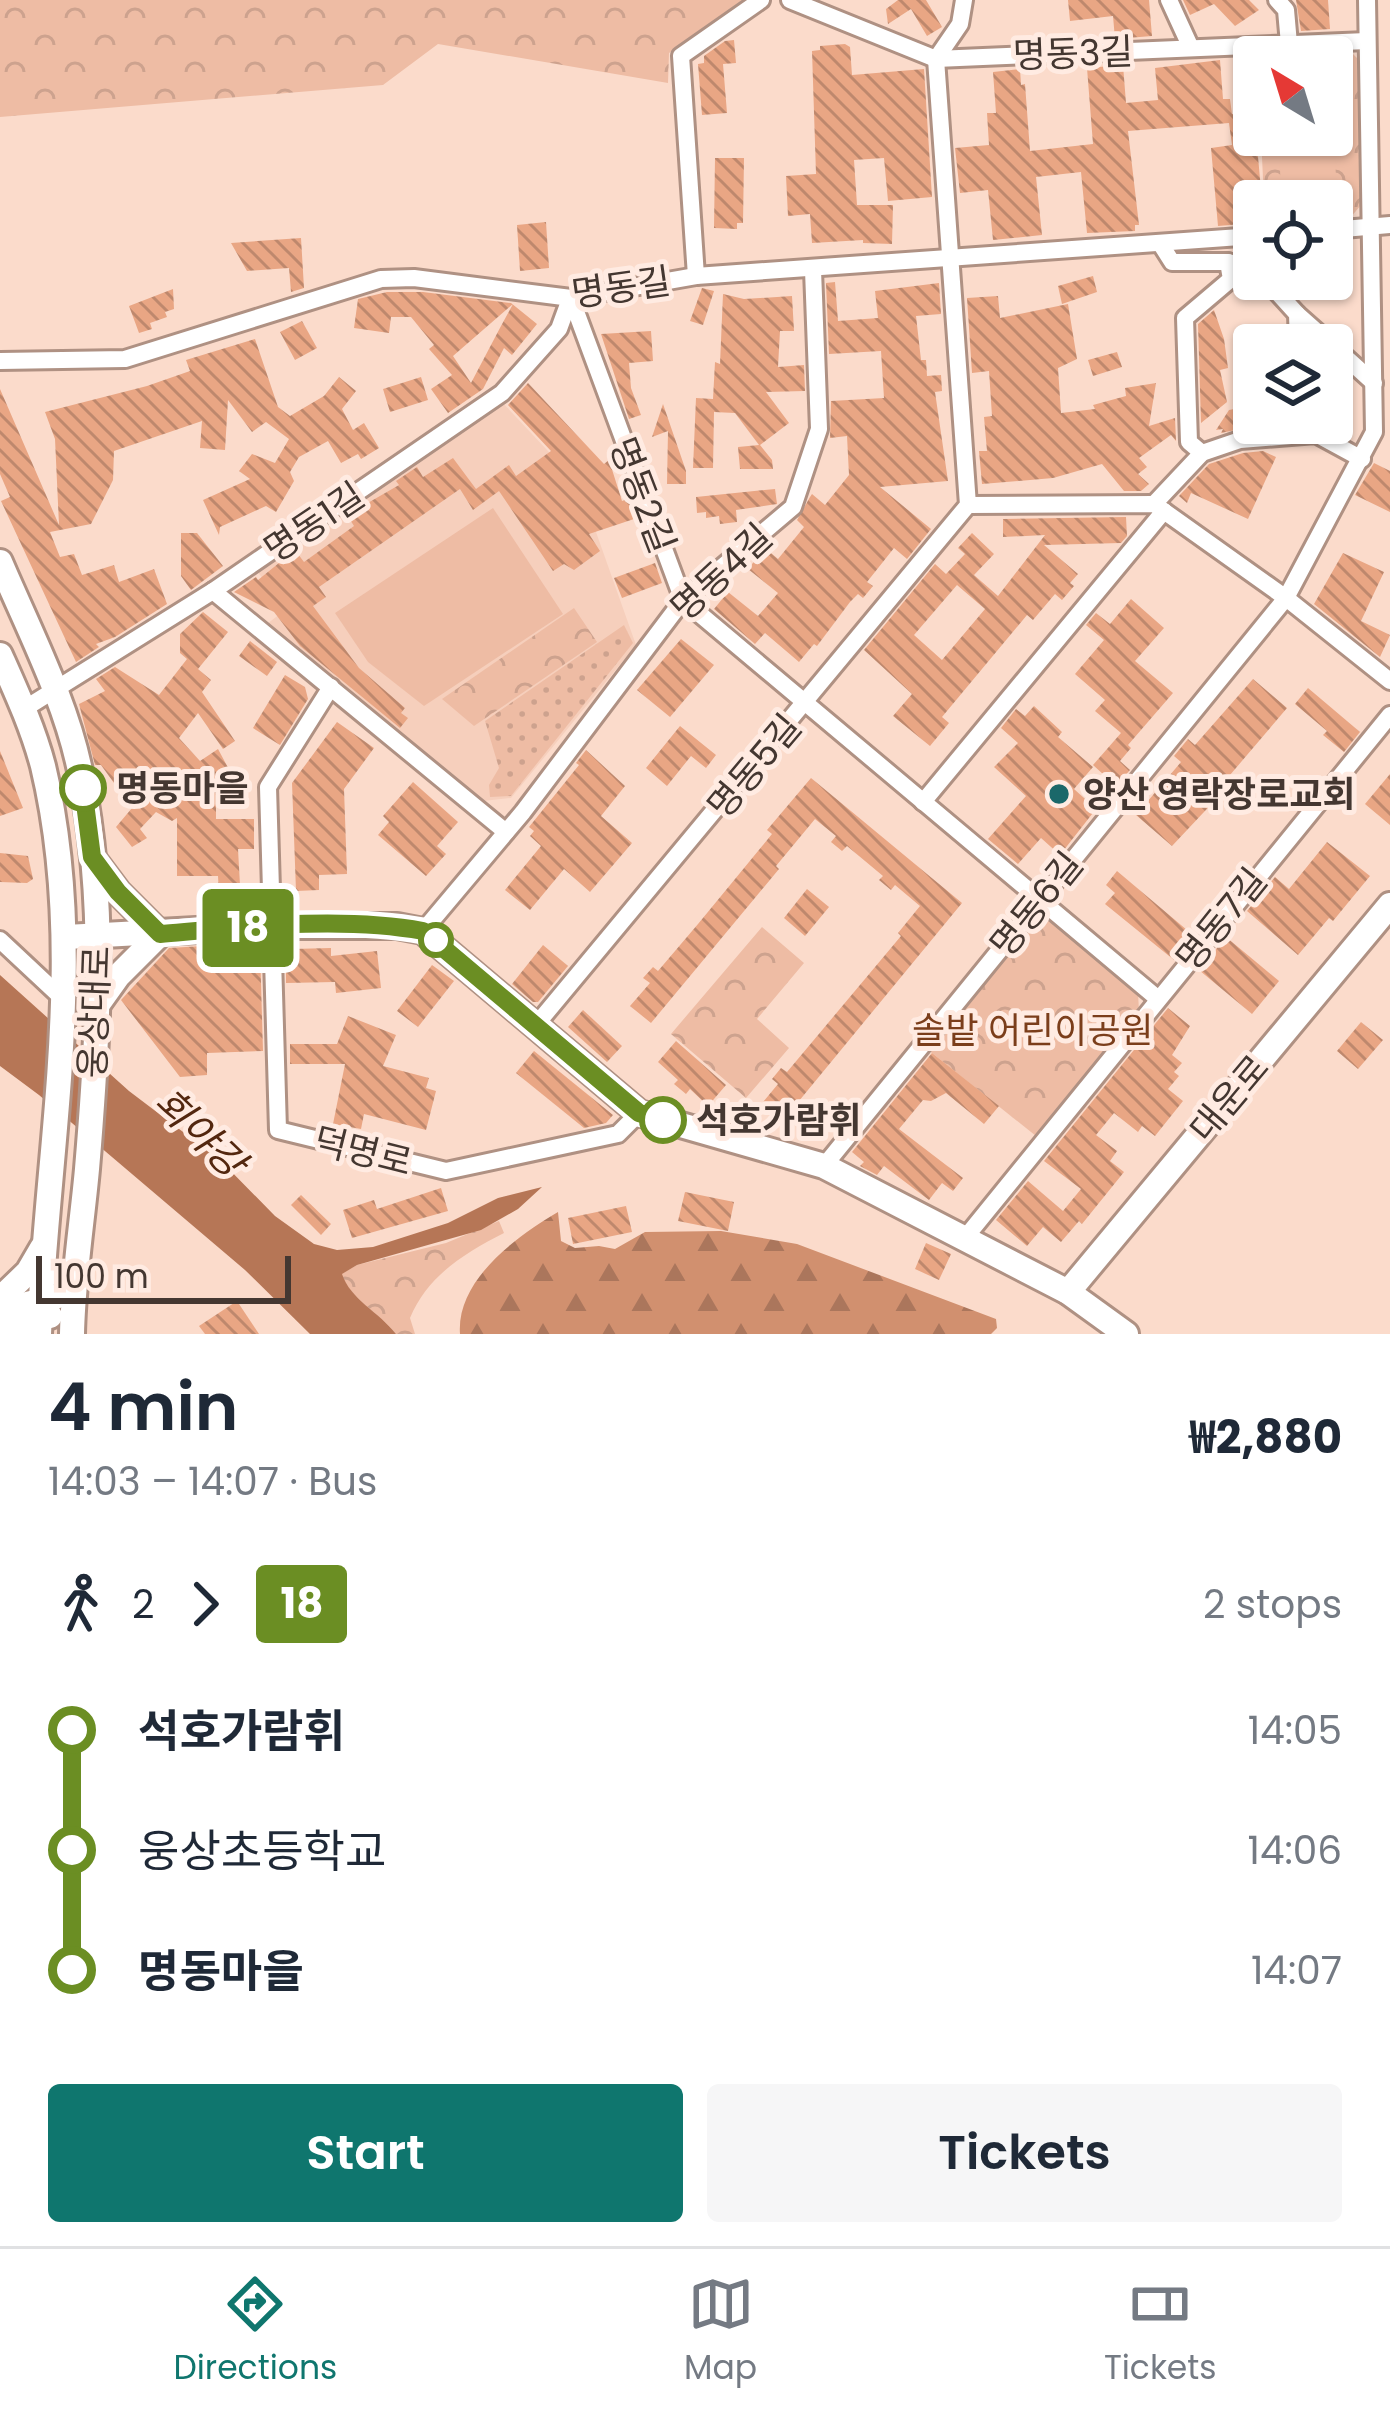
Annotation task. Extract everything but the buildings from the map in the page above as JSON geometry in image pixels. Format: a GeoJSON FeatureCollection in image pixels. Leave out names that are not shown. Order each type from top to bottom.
{"type":"FeatureCollection","features":[{"type":"Feature","properties":{"kind":"street"},"geometry":{"type":"LineString","coordinates":[[696,277],[681,56],[761,0]]}},
{"type":"Feature","properties":{"kind":"street","name":"명동3길"},"geometry":{"type":"LineString","coordinates":[[790,0],[937,59],[1233,46]]}},
{"type":"Feature","properties":{"kind":"street"},"geometry":{"type":"LineString","coordinates":[[964,0],[960,24],[937,59],[968,505],[1159,507],[1286,598],[1390,681]]}},
{"type":"Feature","properties":{"kind":"street"},"geometry":{"type":"LineString","coordinates":[[1169,0],[1192,48]]}},
{"type":"Feature","properties":{"kind":"street"},"geometry":{"type":"LineString","coordinates":[[1277,0],[1286,10],[1288,36]]}},
{"type":"Feature","properties":{"kind":"street","name":"명동6길"},"geometry":{"type":"LineString","coordinates":[[824,1166],[1286,598],[1362,459],[1374,432],[1381,226],[1367,0]]}},
{"type":"Feature","properties":{"kind":"street","name":"명동3길"},"geometry":{"type":"LineString","coordinates":[[1353,41],[1367,40]]}},
{"type":"Feature","properties":{"kind":"street","name":"명동길"},"geometry":{"type":"LineString","coordinates":[[0,361],[125,359],[381,279],[414,278],[571,298],[696,277],[1233,238]]}},
{"type":"Feature","properties":{"kind":"street"},"geometry":{"type":"LineString","coordinates":[[1160,243],[1172,262],[1233,263]]}},
{"type":"Feature","properties":{"kind":"street"},"geometry":{"type":"LineString","coordinates":[[1202,453],[1189,442],[1185,318],[1231,279],[1228,262]]}},
{"type":"Feature","properties":{"kind":"street","name":"명동4길"},"geometry":{"type":"LineString","coordinates":[[423,931],[506,832],[683,600],[793,507],[819,429],[813,270]]}},
{"type":"Feature","properties":{"kind":"street","name":"명동2길"},"geometry":{"type":"LineString","coordinates":[[571,298],[683,600],[1157,998]]}},
{"type":"Feature","properties":{"kind":"street","name":"명동1길"},"geometry":{"type":"LineString","coordinates":[[24,709],[214,591],[502,393],[559,329],[571,298]]}},
{"type":"Feature","properties":{"kind":"street"},"geometry":{"type":"LineString","coordinates":[[1284,300],[1308,324]]}},
{"type":"Feature","properties":{"kind":"street"},"geometry":{"type":"LineString","coordinates":[[1297,314],[1297,324]]}},
{"type":"Feature","properties":{"kind":"street"},"geometry":{"type":"LineString","coordinates":[[1353,364],[1374,383]]}},
{"type":"Feature","properties":{"kind":"street"},"geometry":{"type":"LineString","coordinates":[[923,802],[1202,453],[1233,442]]}},
{"type":"Feature","properties":{"kind":"street"},"geometry":{"type":"LineString","coordinates":[[1334,444],[1362,459]]}},
{"type":"Feature","properties":{"kind":"street","name":"명동5길"},"geometry":{"type":"LineString","coordinates":[[536,1025],[968,505]]}},
{"type":"Feature","properties":{"kind":"street","name":"웅상대로"},"geometry":{"type":"LineString","coordinates":[[0,562],[81,774],[92,857],[97,1006],[73,1312]]}},
{"type":"Feature","properties":{"kind":"street"},"geometry":{"type":"LineString","coordinates":[[214,591],[506,832]]}},
{"type":"Feature","properties":{"kind":"street","name":"웅상대로"},"geometry":{"type":"LineString","coordinates":[[2,662],[41,761],[52,812],[66,937],[40,1318]]}},
{"type":"Feature","properties":{"kind":"street","name":"덕명로"},"geometry":{"type":"LineString","coordinates":[[331,687],[268,787],[278,1130],[446,1171],[618,1134],[639,1113]]}},
{"type":"Feature","properties":{"kind":"street","name":"명동7길"},"geometry":{"type":"LineString","coordinates":[[965,1238],[1390,715]]}},
{"type":"Feature","properties":{"kind":"street"},"geometry":{"type":"LineString","coordinates":[[92,857],[118,892],[160,934]]}},
{"type":"Feature","properties":{"kind":"street","name":"대운로"},"geometry":{"type":"LineString","coordinates":[[1068,1292],[1390,904]]}},
{"type":"Feature","properties":{"kind":"street"},"geometry":{"type":"LineString","coordinates":[[66,937],[272,926],[397,926],[423,931],[639,1113],[824,1166],[1068,1292],[1126,1334]]}},
{"type":"Feature","properties":{"kind":"street"},"geometry":{"type":"LineString","coordinates":[[97,1006],[118,976],[160,934]]}},
{"type":"Feature","properties":{"kind":"street"},"geometry":{"type":"LineString","coordinates":[[0,940],[63,1000]]}},
{"type":"Feature","properties":{"kind":"street"},"geometry":{"type":"LineString","coordinates":[[0,1299],[28,1273],[45,1240]]}},
{"type":"Feature","properties":{"kind":"street"},"geometry":{"type":"LineString","coordinates":[[0,1311],[40,1318]]}},
{"type":"Feature","properties":{"kind":"street"},"geometry":{"type":"LineString","coordinates":[[0,1329],[73,1312]]}},
{"type":"Feature","properties":{"kind":"shaded area"},"geometry":{"type":"Polygon","coordinates":[[[501,401],[579,484],[636,645],[511,798],[483,801],[267,624],[285,610],[255,568],[501,401]]]}},
{"type":"Feature","properties":{"kind":"shaded area"},"geometry":{"type":"Polygon","coordinates":[[[0,975],[129,1091],[220,1160],[275,1216],[314,1244],[337,1250],[373,1247],[448,1223],[498,1198],[542,1187],[518,1209],[481,1230],[357,1265],[342,1274],[351,1291],[396,1334],[310,1334],[245,1270],[0,1066],[0,975]]]}},
{"type":"Feature","properties":{"kind":"green space"},"geometry":{"type":"Polygon","coordinates":[[[0,0],[743,0],[669,53],[668,83],[438,44],[383,85],[0,117],[0,0]]]}},
{"type":"Feature","properties":{"kind":"green space"},"geometry":{"type":"Polygon","coordinates":[[[1353,54],[1359,60],[1361,205],[1353,214],[1353,180],[1263,180],[1262,156],[1353,156],[1353,54]]]}},
{"type":"Feature","properties":{"kind":"green space"},"geometry":{"type":"Polygon","coordinates":[[[1280,156],[1335,156],[1336,180],[1280,180],[1280,156]]]}},
{"type":"Feature","properties":{"kind":"green space"},"geometry":{"type":"Polygon","coordinates":[[[493,508],[563,614],[424,706],[368,662],[335,613],[493,508]]]}},
{"type":"Feature","properties":{"kind":"green space"},"geometry":{"type":"Polygon","coordinates":[[[574,608],[597,642],[474,726],[442,699],[574,608]]]}},
{"type":"Feature","properties":{"kind":"green space"},"geometry":{"type":"Polygon","coordinates":[[[624,625],[633,643],[511,796],[490,797],[489,785],[499,768],[485,721],[624,625]]]}},
{"type":"Feature","properties":{"kind":"green space","name":"솔밭 어린이공원"},"geometry":{"type":"Polygon","coordinates":[[[1048,918],[1138,992],[1139,1012],[1036,1136],[927,1049],[1034,921],[1048,918]]]}},
{"type":"Feature","properties":{"kind":"green space"},"geometry":{"type":"Polygon","coordinates":[[[762,927],[804,963],[757,1019],[789,1048],[746,1098],[671,1034],[762,927]]]}},
{"type":"Feature","properties":{"kind":"green space"},"geometry":{"type":"Polygon","coordinates":[[[558,1212],[561,1241],[575,1248],[615,1249],[645,1232],[721,1231],[797,1244],[996,1319],[997,1328],[991,1334],[460,1334],[461,1314],[478,1278],[508,1247],[558,1212]]]}},
{"type":"Feature","properties":{"kind":"green space"},"geometry":{"type":"Polygon","coordinates":[[[499,1221],[504,1233],[462,1257],[427,1289],[410,1318],[415,1334],[396,1334],[351,1291],[341,1274],[357,1265],[446,1243],[499,1221]]]}},
{"type":"Feature","properties":{"kind":"bus line","name":"18"},"geometry":{"type":"LineString","coordinates":[[83,788],[92,857],[118,892],[160,934],[272,926],[397,926],[423,931],[639,1113],[663,1120]]}},
{"type":"Feature","properties":{"kind":"place","name":"명동마을"},"geometry":{"type":"Point","coordinates":[83,788]}},
{"type":"Feature","properties":{"kind":"place","name":"양산 영락장로교회"},"geometry":{"type":"Point","coordinates":[1059,794]}},
{"type":"Feature","properties":{"kind":"place","name":"석호가람휘"},"geometry":{"type":"Point","coordinates":[663,1120]}},
{"type":"Feature","properties":{"kind":"water label","name":"회야강"},"geometry":{"type":"Point","coordinates":[200,1132]}}]}
